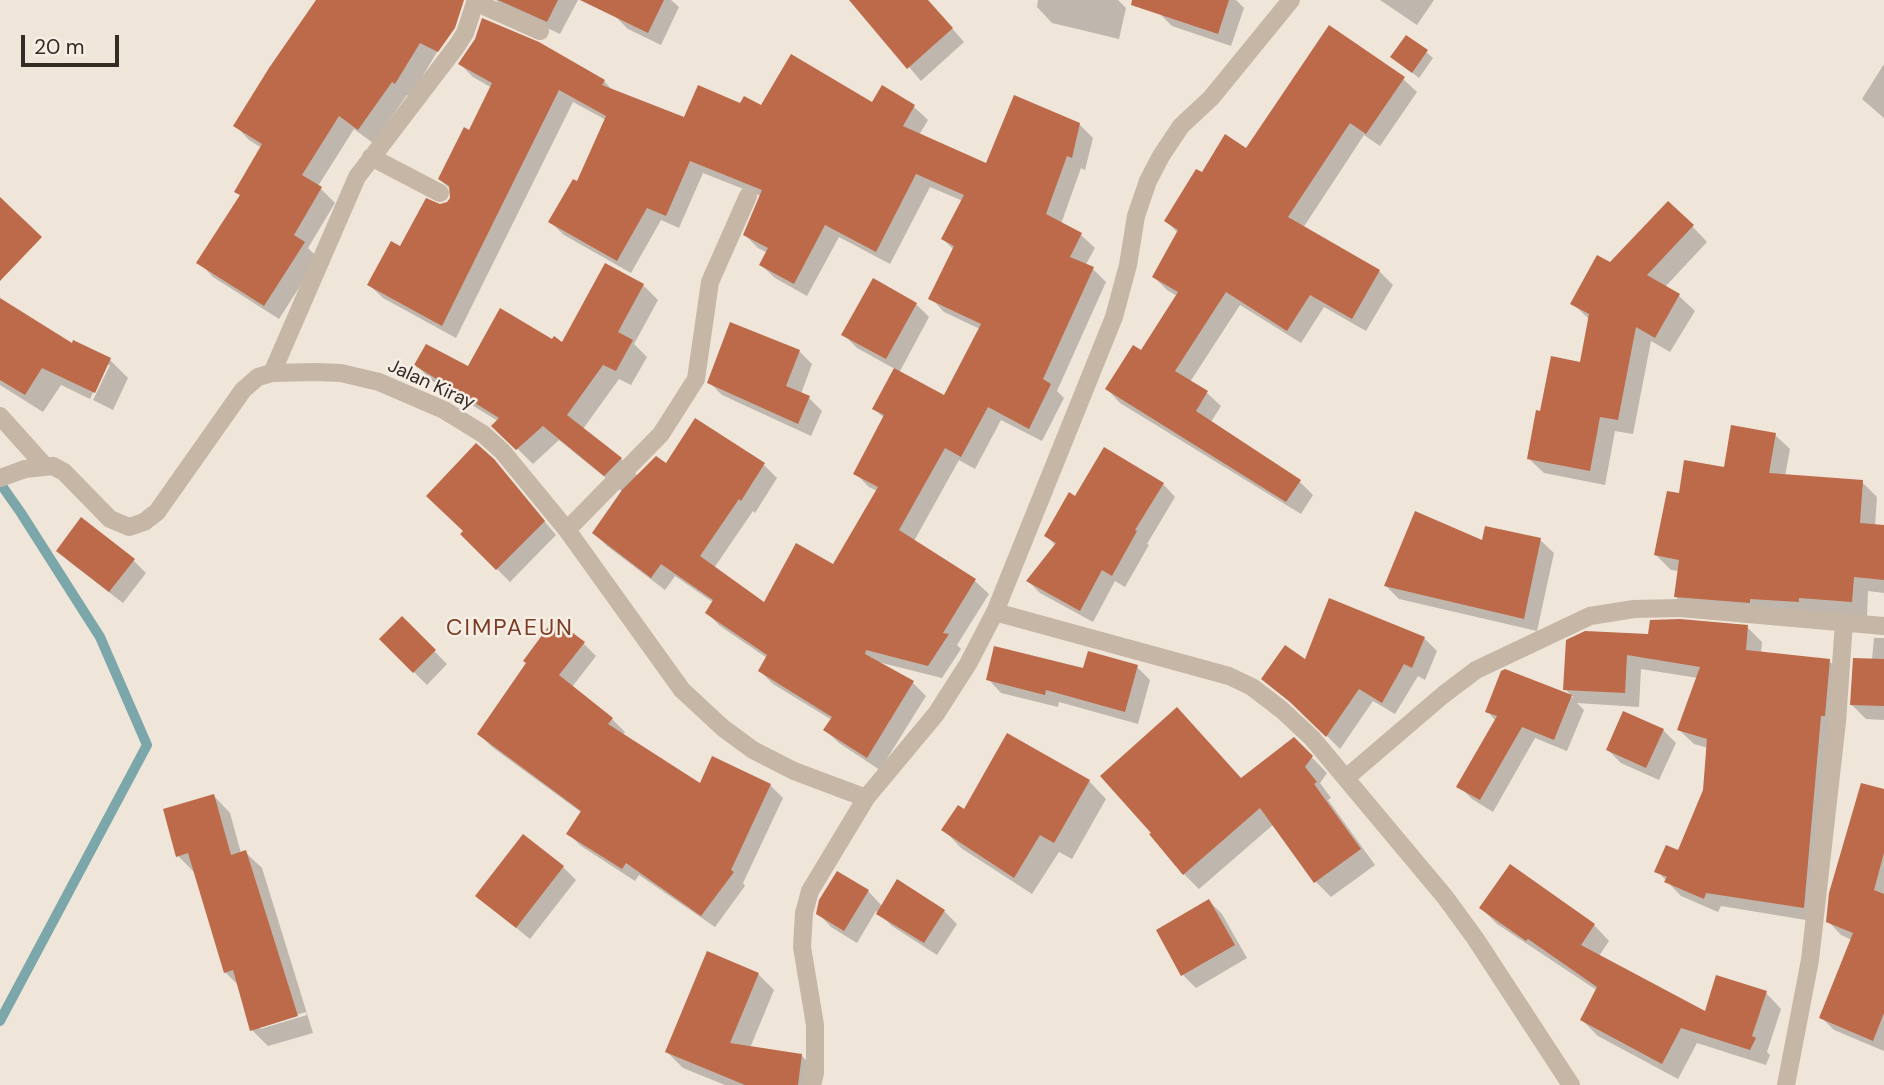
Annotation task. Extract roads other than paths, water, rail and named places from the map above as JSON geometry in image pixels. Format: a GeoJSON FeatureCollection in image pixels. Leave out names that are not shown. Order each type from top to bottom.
{"type":"FeatureCollection","features":[{"type":"Feature","properties":{"kind":"street"},"geometry":{"type":"LineString","coordinates":[[812,1085],[815,1073],[815,1025],[802,947],[804,913],[810,891],[866,798],[936,714],[968,664],[995,612],[1114,317],[1128,265],[1136,216],[1148,181],[1181,126],[1211,98],[1291,0]]}},
{"type":"Feature","properties":{"kind":"street"},"geometry":{"type":"LineString","coordinates":[[0,478],[25,469],[53,466],[64,472],[110,519],[129,527],[144,522],[157,512],[243,390],[258,377],[272,373],[347,196],[371,157],[456,47],[476,1],[540,31]]}},
{"type":"Feature","properties":{"kind":"street"},"geometry":{"type":"LineString","coordinates":[[371,157],[440,193]]}},
{"type":"Feature","properties":{"kind":"street"},"geometry":{"type":"LineString","coordinates":[[567,530],[661,433],[696,379],[710,282],[748,196]]}},
{"type":"Feature","properties":{"kind":"street","name":"Jalan Kiray"},"geometry":{"type":"LineString","coordinates":[[272,373],[341,373],[379,382],[444,410],[483,434],[502,451],[567,530],[682,690],[723,728],[753,750],[794,771],[866,798]]}},
{"type":"Feature","properties":{"kind":"street"},"geometry":{"type":"LineString","coordinates":[[0,416],[45,466]]}},
{"type":"Feature","properties":{"kind":"street"},"geometry":{"type":"LineString","coordinates":[[1346,778],[1476,670],[1590,616],[1634,609],[1680,608],[1884,626]]}},
{"type":"Feature","properties":{"kind":"street"},"geometry":{"type":"LineString","coordinates":[[995,612],[1229,676],[1251,687],[1282,710],[1312,738],[1346,778],[1467,928],[1571,1085]]}},
{"type":"Feature","properties":{"kind":"street"},"geometry":{"type":"LineString","coordinates":[[1786,1085],[1810,960],[1837,722],[1844,622]]}},
{"type":"Feature","properties":{"kind":"waterway"},"geometry":{"type":"LineString","coordinates":[[0,483],[100,637],[147,745],[0,1021]]}},
{"type":"Feature","properties":{"kind":"district","name":"CIMPAEUN"},"geometry":{"type":"Point","coordinates":[510,629]}}]}
